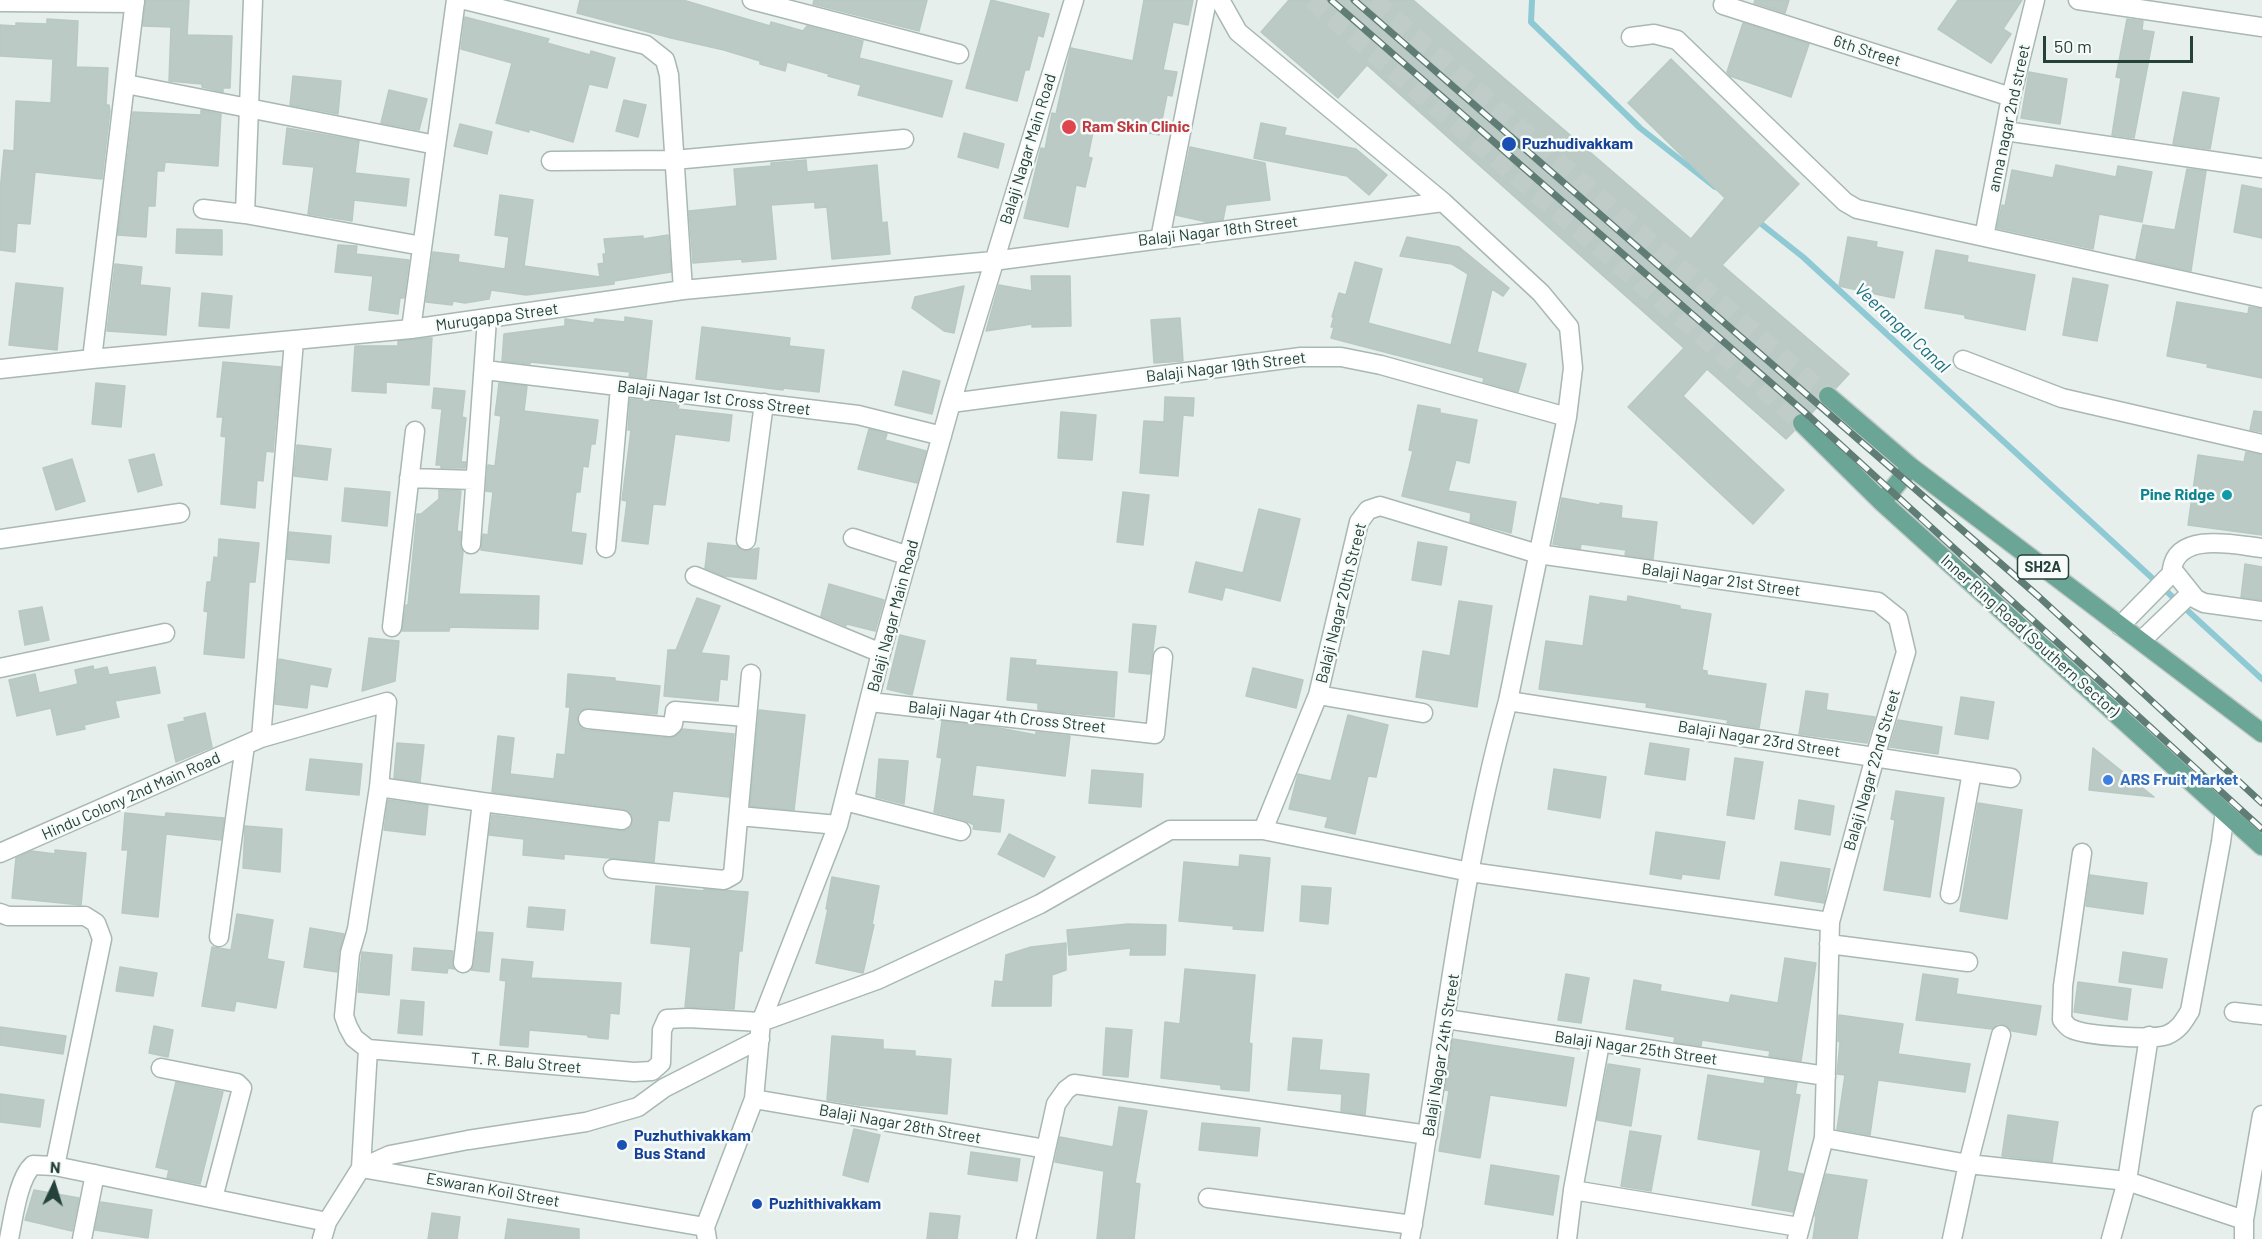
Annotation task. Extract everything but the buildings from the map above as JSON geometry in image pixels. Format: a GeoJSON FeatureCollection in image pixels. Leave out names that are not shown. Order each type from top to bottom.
{"type":"FeatureCollection","features":[{"type":"Feature","properties":{"kind":"main road","name":"SH2A"},"geometry":{"type":"LineString","coordinates":[[1828,396],[1911,467],[2262,733]]}},
{"type":"Feature","properties":{"kind":"main road","name":"Inner Ring Road (Southern Sector)"},"geometry":{"type":"LineString","coordinates":[[1802,423],[1881,502],[2262,846]]}},
{"type":"Feature","properties":{"kind":"main road"},"geometry":{"type":"LineString","coordinates":[[1881,502],[1911,467]]}},
{"type":"Feature","properties":{"kind":"street"},"geometry":{"type":"LineString","coordinates":[[245,214],[253,0]]}},
{"type":"Feature","properties":{"kind":"street"},"geometry":{"type":"LineString","coordinates":[[411,329],[456,0]]}},
{"type":"Feature","properties":{"kind":"street"},"geometry":{"type":"LineString","coordinates":[[465,0],[646,45],[665,60],[669,75],[683,290]]}},
{"type":"Feature","properties":{"kind":"street"},"geometry":{"type":"LineString","coordinates":[[752,0],[959,54]]}},
{"type":"Feature","properties":{"kind":"street","name":"Balaji Nagar Main Road"},"geometry":{"type":"LineString","coordinates":[[706,1233],[754,1099],[760,1030],[838,825],[881,652],[951,403],[1074,0]]}},
{"type":"Feature","properties":{"kind":"street"},"geometry":{"type":"LineString","coordinates":[[1160,239],[1207,0]]}},
{"type":"Feature","properties":{"kind":"street","name":"Balaji Nagar 24th Street"},"geometry":{"type":"LineString","coordinates":[[1220,0],[1238,32],[1443,202],[1541,293],[1569,327],[1574,368],[1568,417],[1470,872],[1411,1232]]}},
{"type":"Feature","properties":{"kind":"street","name":"anna nagar 2nd street"},"geometry":{"type":"LineString","coordinates":[[1984,237],[2011,97],[2035,0]]}},
{"type":"Feature","properties":{"kind":"street"},"geometry":{"type":"LineString","coordinates":[[2078,0],[2262,27]]}},
{"type":"Feature","properties":{"kind":"street"},"geometry":{"type":"LineString","coordinates":[[0,2],[135,1],[92,359]]}},
{"type":"Feature","properties":{"kind":"street","name":"6th Street"},"geometry":{"type":"LineString","coordinates":[[1723,5],[2011,97]]}},
{"type":"Feature","properties":{"kind":"street"},"geometry":{"type":"LineString","coordinates":[[1631,37],[1654,34],[1677,40],[1845,202],[1857,209],[2262,298]]}},
{"type":"Feature","properties":{"kind":"street"},"geometry":{"type":"LineString","coordinates":[[126,84],[250,106],[436,145]]}},
{"type":"Feature","properties":{"kind":"street"},"geometry":{"type":"LineString","coordinates":[[2005,131],[2262,168]]}},
{"type":"Feature","properties":{"kind":"street"},"geometry":{"type":"LineString","coordinates":[[551,161],[674,160],[903,139]]}},
{"type":"Feature","properties":{"kind":"street","name":"Balaji Nagar 18th Street"},"geometry":{"type":"LineString","coordinates":[[993,261],[1443,202]]}},
{"type":"Feature","properties":{"kind":"street"},"geometry":{"type":"LineString","coordinates":[[203,209],[245,214],[422,246]]}},
{"type":"Feature","properties":{"kind":"street","name":"Murugappa Street"},"geometry":{"type":"LineString","coordinates":[[0,369],[411,329],[683,290],[993,261]]}},
{"type":"Feature","properties":{"kind":"street"},"geometry":{"type":"LineString","coordinates":[[471,544],[487,319]]}},
{"type":"Feature","properties":{"kind":"street"},"geometry":{"type":"LineString","coordinates":[[219,937],[253,742],[294,341]]}},
{"type":"Feature","properties":{"kind":"street","name":"Balaji Nagar 19th Street"},"geometry":{"type":"LineString","coordinates":[[951,403],[1301,357],[1341,357],[1381,365],[1568,417]]}},
{"type":"Feature","properties":{"kind":"street"},"geometry":{"type":"LineString","coordinates":[[1963,360],[2062,398],[2262,444]]}},
{"type":"Feature","properties":{"kind":"street","name":"Balaji Nagar 1st Cross Street"},"geometry":{"type":"LineString","coordinates":[[485,370],[858,415],[942,436]]}},
{"type":"Feature","properties":{"kind":"street"},"geometry":{"type":"LineString","coordinates":[[606,548],[620,387]]}},
{"type":"Feature","properties":{"kind":"street"},"geometry":{"type":"LineString","coordinates":[[746,540],[764,403]]}},
{"type":"Feature","properties":{"kind":"street"},"geometry":{"type":"LineString","coordinates":[[392,627],[414,431]]}},
{"type":"Feature","properties":{"kind":"street"},"geometry":{"type":"LineString","coordinates":[[409,478],[474,480]]}},
{"type":"Feature","properties":{"kind":"street","name":"Balaji Nagar 20th Street"},"geometry":{"type":"LineString","coordinates":[[1263,830],[1318,695],[1359,522],[1368,510],[1380,506],[1538,554]]}},
{"type":"Feature","properties":{"kind":"street"},"geometry":{"type":"LineString","coordinates":[[0,539],[180,513]]}},
{"type":"Feature","properties":{"kind":"street"},"geometry":{"type":"LineString","coordinates":[[853,538],[909,556]]}},
{"type":"Feature","properties":{"kind":"street"},"geometry":{"type":"LineString","coordinates":[[2120,626],[2162,583],[2176,558],[2194,544],[2223,543],[2262,548]]}},
{"type":"Feature","properties":{"kind":"street","name":"Balaji Nagar 21st Street"},"geometry":{"type":"LineString","coordinates":[[1538,554],[1878,602],[1898,618]]}},
{"type":"Feature","properties":{"kind":"street"},"geometry":{"type":"LineString","coordinates":[[695,576],[881,652]]}},
{"type":"Feature","properties":{"kind":"street"},"geometry":{"type":"LineString","coordinates":[[2162,583],[2182,602]]}},
{"type":"Feature","properties":{"kind":"street"},"geometry":{"type":"LineString","coordinates":[[2141,641],[2182,602],[2196,599],[2204,603],[2262,611]]}},
{"type":"Feature","properties":{"kind":"street","name":"Balaji Nagar 22nd Street"},"geometry":{"type":"LineString","coordinates":[[1798,1233],[1824,1138],[1830,922],[1906,652],[1898,618]]}},
{"type":"Feature","properties":{"kind":"street"},"geometry":{"type":"LineString","coordinates":[[0,668],[165,633]]}},
{"type":"Feature","properties":{"kind":"street","name":"Balaji Nagar 4th Cross Street"},"geometry":{"type":"LineString","coordinates":[[870,702],[1155,734],[1163,657]]}},
{"type":"Feature","properties":{"kind":"street"},"geometry":{"type":"LineString","coordinates":[[613,868],[729,879],[735,869],[751,674]]}},
{"type":"Feature","properties":{"kind":"street"},"geometry":{"type":"LineString","coordinates":[[1318,695],[1423,712]]}},
{"type":"Feature","properties":{"kind":"street","name":"Balaji Nagar 23rd Street"},"geometry":{"type":"LineString","coordinates":[[1508,701],[2011,778]]}},
{"type":"Feature","properties":{"kind":"street","name":"Hindu Colony 2nd Main Road"},"geometry":{"type":"LineString","coordinates":[[0,853],[253,742],[387,702],[378,787]]}},
{"type":"Feature","properties":{"kind":"street"},"geometry":{"type":"LineString","coordinates":[[588,719],[670,727],[673,724],[675,711],[746,717]]}},
{"type":"Feature","properties":{"kind":"street"},"geometry":{"type":"LineString","coordinates":[[1950,894],[1971,772]]}},
{"type":"Feature","properties":{"kind":"street"},"geometry":{"type":"LineString","coordinates":[[9,1239],[27,1170],[33,1165],[55,1166],[213,1198],[325,1230],[361,1168],[368,1049],[354,1038],[344,1016],[350,953],[357,929],[378,787],[622,820]]}},
{"type":"Feature","properties":{"kind":"street"},"geometry":{"type":"LineString","coordinates":[[845,801],[961,831]]}},
{"type":"Feature","properties":{"kind":"street"},"geometry":{"type":"LineString","coordinates":[[463,963],[482,802]]}},
{"type":"Feature","properties":{"kind":"street"},"geometry":{"type":"LineString","coordinates":[[2082,852],[2063,986],[2062,1020],[2072,1029],[2093,1034],[2128,1037],[2166,1035],[2178,1029],[2190,1011],[2225,811]]}},
{"type":"Feature","properties":{"kind":"street"},"geometry":{"type":"LineString","coordinates":[[739,816],[838,825]]}},
{"type":"Feature","properties":{"kind":"street"},"geometry":{"type":"LineString","coordinates":[[361,1168],[390,1155],[468,1140],[586,1122],[638,1107],[664,1088],[760,1030],[877,980],[1018,915],[1170,830],[1263,830],[1470,872],[1830,922]]}},
{"type":"Feature","properties":{"kind":"street"},"geometry":{"type":"LineString","coordinates":[[0,913],[8,916],[86,916],[96,923],[102,939],[55,1166]]}},
{"type":"Feature","properties":{"kind":"street"},"geometry":{"type":"LineString","coordinates":[[1829,944],[1968,962]]}},
{"type":"Feature","properties":{"kind":"street"},"geometry":{"type":"LineString","coordinates":[[2234,1012],[2262,1015]]}},
{"type":"Feature","properties":{"kind":"street","name":"T. R. Balu Street"},"geometry":{"type":"LineString","coordinates":[[368,1049],[634,1072],[652,1071],[661,1063],[662,1030],[667,1019],[688,1017],[760,1030]]}},
{"type":"Feature","properties":{"kind":"street","name":"Balaji Nagar 25th Street"},"geometry":{"type":"LineString","coordinates":[[1446,1019],[1826,1076]]}},
{"type":"Feature","properties":{"kind":"street"},"geometry":{"type":"LineString","coordinates":[[1952,1239],[1968,1164],[2001,1035]]}},
{"type":"Feature","properties":{"kind":"street"},"geometry":{"type":"LineString","coordinates":[[2111,1239],[2127,1181],[2149,1036]]}},
{"type":"Feature","properties":{"kind":"street"},"geometry":{"type":"LineString","coordinates":[[1568,1239],[1573,1190],[1600,1043]]}},
{"type":"Feature","properties":{"kind":"street"},"geometry":{"type":"LineString","coordinates":[[161,1068],[237,1083],[242,1088],[213,1198]]}},
{"type":"Feature","properties":{"kind":"street"},"geometry":{"type":"LineString","coordinates":[[1026,1239],[1056,1104],[1066,1090],[1074,1084],[1428,1135]]}},
{"type":"Feature","properties":{"kind":"street","name":"Balaji Nagar 28th Street"},"geometry":{"type":"LineString","coordinates":[[754,1099],[1046,1149]]}},
{"type":"Feature","properties":{"kind":"street"},"geometry":{"type":"LineString","coordinates":[[2244,1239],[2244,1220],[2262,1115]]}},
{"type":"Feature","properties":{"kind":"street"},"geometry":{"type":"LineString","coordinates":[[1824,1138],[1968,1164],[2127,1181],[2244,1220]]}},
{"type":"Feature","properties":{"kind":"street","name":"Eswaran Koil Street"},"geometry":{"type":"LineString","coordinates":[[361,1168],[706,1233]]}},
{"type":"Feature","properties":{"kind":"street"},"geometry":{"type":"LineString","coordinates":[[82,1239],[95,1174]]}},
{"type":"Feature","properties":{"kind":"street"},"geometry":{"type":"LineString","coordinates":[[1573,1190],[1798,1233]]}},
{"type":"Feature","properties":{"kind":"street"},"geometry":{"type":"LineString","coordinates":[[1208,1198],[1411,1232]]}},
{"type":"Feature","properties":{"kind":"waterway","name":"Veerangal Canal"},"geometry":{"type":"LineString","coordinates":[[1532,0],[1531,22],[1640,128],[1715,187]]}},
{"type":"Feature","properties":{"kind":"waterway","name":"Veerangal Canal"},"geometry":{"type":"LineString","coordinates":[[1755,219],[1803,257],[2262,679]]}},
{"type":"Feature","properties":{"kind":"tunnel"},"geometry":{"type":"LineString","coordinates":[[1311,0],[1802,423]]}},
{"type":"Feature","properties":{"kind":"tunnel"},"geometry":{"type":"LineString","coordinates":[[1374,0],[1828,396]]}},
{"type":"Feature","properties":{"kind":"railway"},"geometry":{"type":"LineString","coordinates":[[1331,0],[1809,416],[2262,829]]}},
{"type":"Feature","properties":{"kind":"railway"},"geometry":{"type":"LineString","coordinates":[[1354,0],[2038,596],[2262,803]]}},
{"type":"Feature","properties":{"kind":"place","name":"Ram Skin Clinic"},"geometry":{"type":"Point","coordinates":[1069,127]}},
{"type":"Feature","properties":{"kind":"place","name":"Puzhudivakkam"},"geometry":{"type":"Point","coordinates":[1509,144]}},
{"type":"Feature","properties":{"kind":"place","name":"Pine Ridge"},"geometry":{"type":"Point","coordinates":[2227,495]}},
{"type":"Feature","properties":{"kind":"place","name":"ARS Fruit Market"},"geometry":{"type":"Point","coordinates":[2108,780]}},
{"type":"Feature","properties":{"kind":"place","name":"Puzhuthivakkam Bus Stand"},"geometry":{"type":"Point","coordinates":[622,1145]}},
{"type":"Feature","properties":{"kind":"place","name":"Puzhithivakkam"},"geometry":{"type":"Point","coordinates":[757,1204]}}]}
